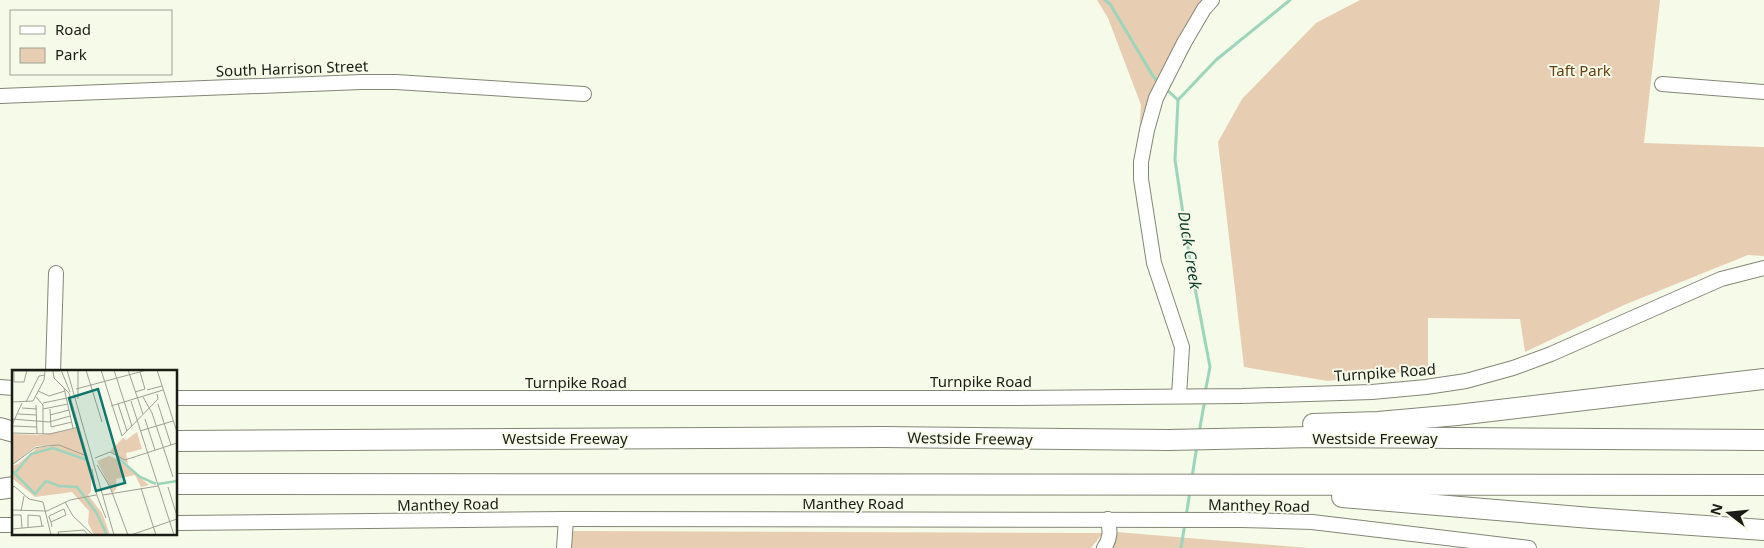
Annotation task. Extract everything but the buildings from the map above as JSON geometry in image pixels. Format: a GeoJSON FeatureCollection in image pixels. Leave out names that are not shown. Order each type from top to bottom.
{"type":"FeatureCollection","features":[{"type":"Feature","properties":{"kind":"highway"},"geometry":{"type":"LineString","coordinates":[[1236,438],[1268,426],[1425,418],[1764,379]]}},
{"type":"Feature","properties":{"kind":"highway","name":"Westside Freeway"},"geometry":{"type":"LineString","coordinates":[[178,441],[863,437],[1169,440],[1236,438],[1764,440]]}},
{"type":"Feature","properties":{"kind":"highway"},"geometry":{"type":"LineString","coordinates":[[178,484],[1764,485]]}},
{"type":"Feature","properties":{"kind":"highway"},"geometry":{"type":"LineString","coordinates":[[1280,485],[1301,493],[1581,517],[1764,530]]}},
{"type":"Feature","properties":{"kind":"street"},"geometry":{"type":"LineString","coordinates":[[1183,396],[1182,347],[1154,264],[1141,179],[1141,162],[1146,130],[1156,98],[1184,43],[1204,9],[1212,0]]}},
{"type":"Feature","properties":{"kind":"street","name":"South Harrison Street"},"geometry":{"type":"LineString","coordinates":[[0,96],[370,82],[584,94]]}},
{"type":"Feature","properties":{"kind":"street"},"geometry":{"type":"LineString","coordinates":[[1662,84],[1764,92]]}},
{"type":"Feature","properties":{"kind":"street","name":"Turnpike Road"},"geometry":{"type":"LineString","coordinates":[[178,398],[1005,398],[1242,396],[1372,392],[1466,381],[1513,368],[1551,354],[1721,278],[1764,268]]}},
{"type":"Feature","properties":{"kind":"street"},"geometry":{"type":"LineString","coordinates":[[54,370],[56,273]]}},
{"type":"Feature","properties":{"kind":"street"},"geometry":{"type":"LineString","coordinates":[[564,548],[566,519]]}},
{"type":"Feature","properties":{"kind":"street","name":"Manthey Road"},"geometry":{"type":"LineString","coordinates":[[178,523],[566,519],[1154,519],[1301,521],[1529,548]]}},
{"type":"Feature","properties":{"kind":"street"},"geometry":{"type":"LineString","coordinates":[[1104,548],[1111,533],[1108,519]]}},
{"type":"Feature","properties":{"kind":"green space"},"geometry":{"type":"Polygon","coordinates":[[[1097,0],[1218,0],[1192,28],[1156,111],[1137,164],[1141,105],[1108,18],[1097,0]]]}},
{"type":"Feature","properties":{"kind":"green space","name":"Taft Park"},"geometry":{"type":"Polygon","coordinates":[[[1360,0],[1660,0],[1644,143],[1764,147],[1764,256],[1748,255],[1624,305],[1525,352],[1520,319],[1428,318],[1428,369],[1328,381],[1244,367],[1218,142],[1242,99],[1316,23],[1360,0]]]}},
{"type":"Feature","properties":{"kind":"green space"},"geometry":{"type":"Polygon","coordinates":[[[572,531],[1103,533],[1091,548],[571,548],[572,531]]]}},
{"type":"Feature","properties":{"kind":"green space"},"geometry":{"type":"Polygon","coordinates":[[[1117,532],[1309,548],[1104,548],[1117,532]]]}},
{"type":"Feature","properties":{"kind":"waterway"},"geometry":{"type":"LineString","coordinates":[[1105,0],[1110,4],[1159,83]]}},
{"type":"Feature","properties":{"kind":"waterway","name":"Duck Creek"},"geometry":{"type":"LineString","coordinates":[[1205,393],[1210,367],[1191,267],[1175,160],[1178,100],[1216,60],[1290,0]]}},
{"type":"Feature","properties":{"kind":"waterway"},"geometry":{"type":"LineString","coordinates":[[1166,89],[1178,100]]}},
{"type":"Feature","properties":{"kind":"waterway","name":"Duck Creek"},"geometry":{"type":"LineString","coordinates":[[1199,433],[1205,399]]}},
{"type":"Feature","properties":{"kind":"waterway","name":"Duck Creek"},"geometry":{"type":"LineString","coordinates":[[1192,477],[1197,446]]}},
{"type":"Feature","properties":{"kind":"waterway","name":"Duck Creek"},"geometry":{"type":"LineString","coordinates":[[1186,517],[1190,491]]}},
{"type":"Feature","properties":{"kind":"waterway","name":"Duck Creek"},"geometry":{"type":"LineString","coordinates":[[1181,548],[1185,523]]}}]}
